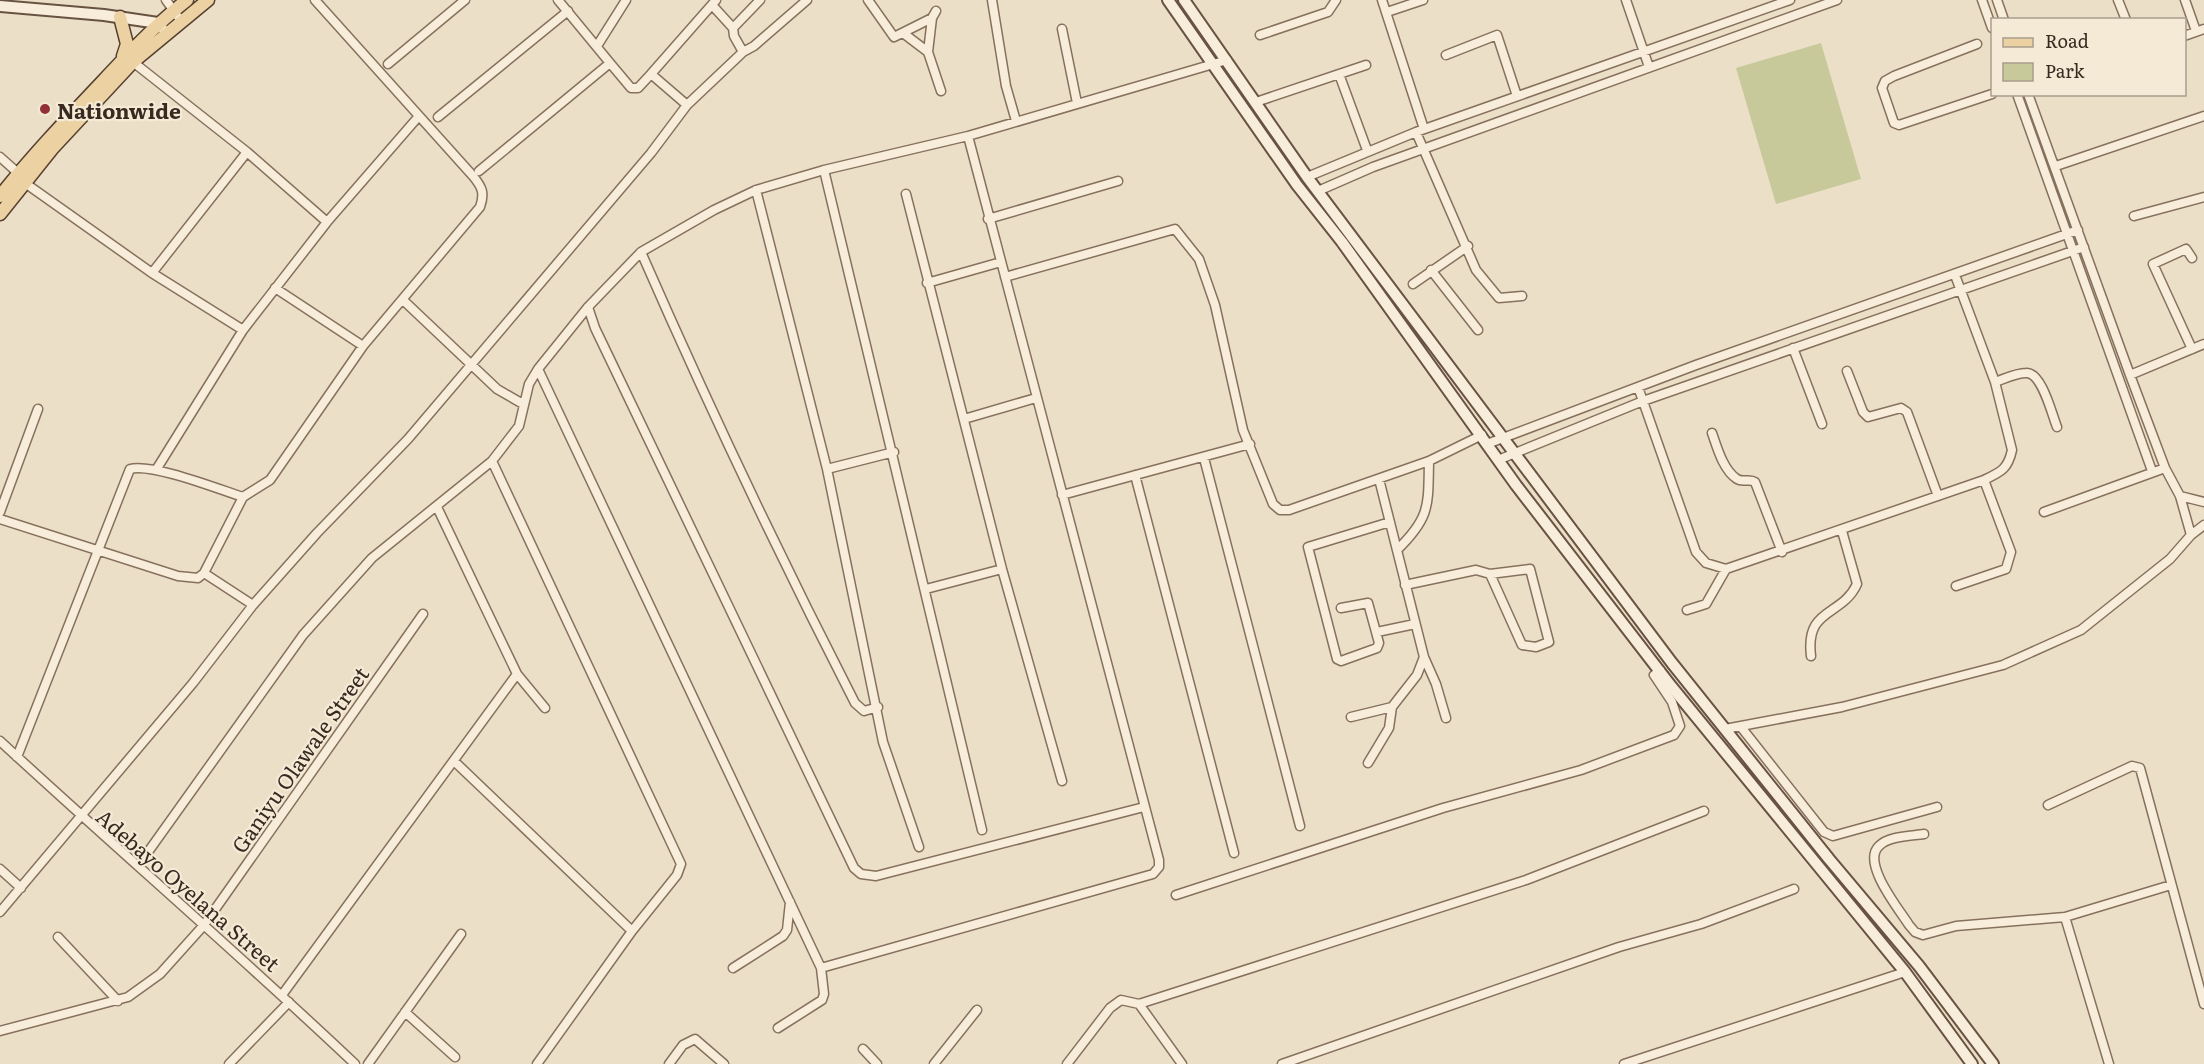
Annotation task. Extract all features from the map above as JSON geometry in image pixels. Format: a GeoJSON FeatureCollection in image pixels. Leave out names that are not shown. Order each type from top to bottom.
{"type":"FeatureCollection","features":[{"type":"Feature","properties":{"kind":"main road"},"geometry":{"type":"LineString","coordinates":[[0,214],[44,142],[126,62],[169,6],[187,0]]}},
{"type":"Feature","properties":{"kind":"main road"},"geometry":{"type":"LineString","coordinates":[[126,62],[208,0]]}},
{"type":"Feature","properties":{"kind":"main road"},"geometry":{"type":"LineString","coordinates":[[1167,0],[1215,65],[1297,185],[1342,242],[1498,460],[1660,670],[1905,972],[1969,1063]]}},
{"type":"Feature","properties":{"kind":"main road"},"geometry":{"type":"LineString","coordinates":[[1184,0],[1307,177],[1408,313],[1725,729],[1908,952],[1993,1064]]}},
{"type":"Feature","properties":{"kind":"main road"},"geometry":{"type":"LineString","coordinates":[[0,6],[120,17],[158,23],[167,33]]}},
{"type":"Feature","properties":{"kind":"main road"},"geometry":{"type":"LineString","coordinates":[[120,17],[128,44],[126,62]]}},
{"type":"Feature","properties":{"kind":"main road"},"geometry":{"type":"LineString","coordinates":[[0,196],[22,178]]}},
{"type":"Feature","properties":{"kind":"street"},"geometry":{"type":"LineString","coordinates":[[0,519],[189,579],[198,578],[204,573],[243,497],[270,480],[363,346],[480,207],[484,197],[482,187],[315,0]]}},
{"type":"Feature","properties":{"kind":"street"},"geometry":{"type":"LineString","coordinates":[[388,64],[465,0]]}},
{"type":"Feature","properties":{"kind":"street"},"geometry":{"type":"LineString","coordinates":[[558,0],[634,90],[714,3],[733,28],[734,36],[743,52]]}},
{"type":"Feature","properties":{"kind":"street"},"geometry":{"type":"LineString","coordinates":[[597,46],[626,0]]}},
{"type":"Feature","properties":{"kind":"street"},"geometry":{"type":"LineString","coordinates":[[733,28],[760,0]]}},
{"type":"Feature","properties":{"kind":"street"},"geometry":{"type":"LineString","coordinates":[[0,912],[193,683],[253,605],[316,533],[408,439],[651,153],[687,105],[743,52],[754,46],[807,0]]}},
{"type":"Feature","properties":{"kind":"street"},"geometry":{"type":"LineString","coordinates":[[868,0],[894,37],[934,14],[928,52],[941,91]]}},
{"type":"Feature","properties":{"kind":"street"},"geometry":{"type":"LineString","coordinates":[[992,0],[1006,86],[1016,121]]}},
{"type":"Feature","properties":{"kind":"street"},"geometry":{"type":"LineString","coordinates":[[1260,35],[1328,12],[1336,0]]}},
{"type":"Feature","properties":{"kind":"street"},"geometry":{"type":"LineString","coordinates":[[1382,0],[1388,12],[1423,148],[1468,246],[1476,270],[1499,298],[1522,296]]}},
{"type":"Feature","properties":{"kind":"street"},"geometry":{"type":"LineString","coordinates":[[1388,12],[1423,0]]}},
{"type":"Feature","properties":{"kind":"street"},"geometry":{"type":"LineString","coordinates":[[1626,0],[1649,66]]}},
{"type":"Feature","properties":{"kind":"street"},"geometry":{"type":"LineString","coordinates":[[1307,177],[1367,150],[1420,130],[1790,0]]}},
{"type":"Feature","properties":{"kind":"street"},"geometry":{"type":"LineString","coordinates":[[1318,191],[1423,148],[1837,0]]}},
{"type":"Feature","properties":{"kind":"street"},"geometry":{"type":"LineString","coordinates":[[1982,0],[1991,25]]}},
{"type":"Feature","properties":{"kind":"street"},"geometry":{"type":"LineString","coordinates":[[1997,0],[2003,18]]}},
{"type":"Feature","properties":{"kind":"street"},"geometry":{"type":"LineString","coordinates":[[2118,0],[2125,18]]}},
{"type":"Feature","properties":{"kind":"street"},"geometry":{"type":"LineString","coordinates":[[2185,0],[2200,30]]}},
{"type":"Feature","properties":{"kind":"street"},"geometry":{"type":"LineString","coordinates":[[169,6],[181,21]]}},
{"type":"Feature","properties":{"kind":"street"},"geometry":{"type":"LineString","coordinates":[[438,117],[568,11]]}},
{"type":"Feature","properties":{"kind":"street"},"geometry":{"type":"LineString","coordinates":[[1062,29],[1077,103]]}},
{"type":"Feature","properties":{"kind":"street"},"geometry":{"type":"LineString","coordinates":[[903,33],[928,52]]}},
{"type":"Feature","properties":{"kind":"street"},"geometry":{"type":"LineString","coordinates":[[1446,54],[1497,35],[1517,96]]}},
{"type":"Feature","properties":{"kind":"street"},"geometry":{"type":"LineString","coordinates":[[1977,44],[1885,81],[1882,88],[1883,94],[1894,123],[1899,125],[1991,94]]}},
{"type":"Feature","properties":{"kind":"street"},"geometry":{"type":"LineString","coordinates":[[138,866],[303,635],[372,558],[492,461],[519,426],[529,384],[538,369],[588,307],[641,252],[714,210],[756,190],[824,170],[968,136],[1227,60]]}},
{"type":"Feature","properties":{"kind":"street"},"geometry":{"type":"LineString","coordinates":[[126,62],[247,152],[327,222]]}},
{"type":"Feature","properties":{"kind":"street"},"geometry":{"type":"LineString","coordinates":[[479,171],[610,63]]}},
{"type":"Feature","properties":{"kind":"street"},"geometry":{"type":"LineString","coordinates":[[1256,102],[1366,65]]}},
{"type":"Feature","properties":{"kind":"street"},"geometry":{"type":"LineString","coordinates":[[651,74],[687,105]]}},
{"type":"Feature","properties":{"kind":"street"},"geometry":{"type":"LineString","coordinates":[[1339,74],[1367,150]]}},
{"type":"Feature","properties":{"kind":"street"},"geometry":{"type":"LineString","coordinates":[[2018,96],[2152,471]]}},
{"type":"Feature","properties":{"kind":"street"},"geometry":{"type":"LineString","coordinates":[[2031,96],[2130,375],[2165,468],[2180,496],[2191,535]]}},
{"type":"Feature","properties":{"kind":"street"},"geometry":{"type":"LineString","coordinates":[[156,470],[243,330],[327,222],[419,116]]}},
{"type":"Feature","properties":{"kind":"street"},"geometry":{"type":"LineString","coordinates":[[2056,166],[2204,116]]}},
{"type":"Feature","properties":{"kind":"street"},"geometry":{"type":"LineString","coordinates":[[821,968],[1153,874],[1160,867],[968,136]]}},
{"type":"Feature","properties":{"kind":"street"},"geometry":{"type":"LineString","coordinates":[[152,273],[247,152]]}},
{"type":"Feature","properties":{"kind":"street"},"geometry":{"type":"LineString","coordinates":[[0,157],[22,178],[152,273],[243,330]]}},
{"type":"Feature","properties":{"kind":"street"},"geometry":{"type":"LineString","coordinates":[[824,170],[894,452],[982,830]]}},
{"type":"Feature","properties":{"kind":"street"},"geometry":{"type":"LineString","coordinates":[[988,219],[1118,181]]}},
{"type":"Feature","properties":{"kind":"street"},"geometry":{"type":"LineString","coordinates":[[756,190],[827,469],[878,707],[885,751],[919,848]]}},
{"type":"Feature","properties":{"kind":"street"},"geometry":{"type":"LineString","coordinates":[[906,194],[927,284],[1002,569],[1062,781]]}},
{"type":"Feature","properties":{"kind":"street"},"geometry":{"type":"LineString","coordinates":[[2134,216],[2204,197]]}},
{"type":"Feature","properties":{"kind":"street"},"geometry":{"type":"LineString","coordinates":[[1005,277],[1174,229],[1199,259],[1215,305],[1244,430],[1273,504],[1280,510],[1289,510],[1484,440],[1504,437],[2078,230]]}},
{"type":"Feature","properties":{"kind":"street"},"geometry":{"type":"LineString","coordinates":[[1413,284],[1468,246]]}},
{"type":"Feature","properties":{"kind":"street"},"geometry":{"type":"LineString","coordinates":[[1498,460],[1642,401],[2084,247]]}},
{"type":"Feature","properties":{"kind":"street"},"geometry":{"type":"LineString","coordinates":[[2192,258],[2186,249],[2181,249],[2153,264],[2192,348]]}},
{"type":"Feature","properties":{"kind":"street"},"geometry":{"type":"LineString","coordinates":[[641,252],[714,419],[855,703],[864,711],[878,707]]}},
{"type":"Feature","properties":{"kind":"street"},"geometry":{"type":"LineString","coordinates":[[927,284],[1001,262]]}},
{"type":"Feature","properties":{"kind":"street"},"geometry":{"type":"LineString","coordinates":[[1431,270],[1478,330]]}},
{"type":"Feature","properties":{"kind":"street"},"geometry":{"type":"LineString","coordinates":[[1638,387],[1696,552],[1706,563],[1726,569],[1842,531],[1984,480],[2005,470],[2012,450],[1995,382],[1955,275]]}},
{"type":"Feature","properties":{"kind":"street"},"geometry":{"type":"LineString","coordinates":[[275,288],[363,346]]}},
{"type":"Feature","properties":{"kind":"street"},"geometry":{"type":"LineString","coordinates":[[403,300],[496,389],[523,405]]}},
{"type":"Feature","properties":{"kind":"street"},"geometry":{"type":"LineString","coordinates":[[588,307],[600,339],[849,858],[861,874],[876,876],[1144,807]]}},
{"type":"Feature","properties":{"kind":"street"},"geometry":{"type":"LineString","coordinates":[[2130,375],[2204,344]]}},
{"type":"Feature","properties":{"kind":"street"},"geometry":{"type":"LineString","coordinates":[[1793,348],[1822,424]]}},
{"type":"Feature","properties":{"kind":"street"},"geometry":{"type":"LineString","coordinates":[[538,369],[821,968],[824,994],[822,1000],[778,1029]]}},
{"type":"Feature","properties":{"kind":"street"},"geometry":{"type":"LineString","coordinates":[[1847,371],[1863,412],[1868,417],[1901,408],[1907,412],[1938,496]]}},
{"type":"Feature","properties":{"kind":"street"},"geometry":{"type":"LineString","coordinates":[[1995,382],[2026,373],[2039,379],[2057,427]]}},
{"type":"Feature","properties":{"kind":"street"},"geometry":{"type":"LineString","coordinates":[[964,419],[1036,398]]}},
{"type":"Feature","properties":{"kind":"street"},"geometry":{"type":"LineString","coordinates":[[0,512],[38,409]]}},
{"type":"Feature","properties":{"kind":"street"},"geometry":{"type":"LineString","coordinates":[[1712,433],[1721,458],[1734,476],[1741,480],[1755,482],[1782,552]]}},
{"type":"Feature","properties":{"kind":"street"},"geometry":{"type":"LineString","coordinates":[[1062,495],[1250,444]]}},
{"type":"Feature","properties":{"kind":"street"},"geometry":{"type":"LineString","coordinates":[[827,469],[894,452]]}},
{"type":"Feature","properties":{"kind":"street"},"geometry":{"type":"LineString","coordinates":[[1204,458],[1300,826]]}},
{"type":"Feature","properties":{"kind":"street"},"geometry":{"type":"LineString","coordinates":[[492,461],[679,857],[681,869],[632,931],[537,1064]]}},
{"type":"Feature","properties":{"kind":"street"},"geometry":{"type":"LineString","coordinates":[[1397,550],[1416,531],[1428,508],[1429,461]]}},
{"type":"Feature","properties":{"kind":"street"},"geometry":{"type":"LineString","coordinates":[[17,757],[126,475],[130,470],[138,467],[156,470],[243,497]]}},
{"type":"Feature","properties":{"kind":"street"},"geometry":{"type":"LineString","coordinates":[[2044,512],[2165,468]]}},
{"type":"Feature","properties":{"kind":"street"},"geometry":{"type":"LineString","coordinates":[[1135,475],[1234,853]]}},
{"type":"Feature","properties":{"kind":"street"},"geometry":{"type":"LineString","coordinates":[[1379,479],[1424,657],[1436,684],[1446,718]]}},
{"type":"Feature","properties":{"kind":"street"},"geometry":{"type":"LineString","coordinates":[[1956,586],[2006,569],[2010,562],[2010,552],[1984,480]]}},
{"type":"Feature","properties":{"kind":"street"},"geometry":{"type":"LineString","coordinates":[[2180,496],[2204,502]]}},
{"type":"Feature","properties":{"kind":"street"},"geometry":{"type":"LineString","coordinates":[[437,507],[517,674],[545,708]]}},
{"type":"Feature","properties":{"kind":"street"},"geometry":{"type":"LineString","coordinates":[[1341,608],[1368,603],[1379,644],[1373,652],[1341,661],[1337,659],[1308,547],[1311,544],[1390,522]]}},
{"type":"Feature","properties":{"kind":"street"},"geometry":{"type":"LineString","coordinates":[[1725,729],[1852,704],[2003,665],[2081,630],[2170,559],[2191,535],[2204,525]]}},
{"type":"Feature","properties":{"kind":"street"},"geometry":{"type":"LineString","coordinates":[[1811,656],[1810,633],[1826,613],[1852,595],[1857,584],[1842,531]]}},
{"type":"Feature","properties":{"kind":"street"},"geometry":{"type":"LineString","coordinates":[[1405,585],[1476,570],[1491,574],[1527,568],[1532,571],[1549,642],[1536,647],[1522,645],[1491,574]]}},
{"type":"Feature","properties":{"kind":"street"},"geometry":{"type":"LineString","coordinates":[[926,589],[1002,569]]}},
{"type":"Feature","properties":{"kind":"street"},"geometry":{"type":"LineString","coordinates":[[1687,610],[1706,604],[1726,569]]}},
{"type":"Feature","properties":{"kind":"street"},"geometry":{"type":"LineString","coordinates":[[204,573],[253,605]]}},
{"type":"Feature","properties":{"kind":"street","name":"Ganiyu Olawale Street"},"geometry":{"type":"LineString","coordinates":[[0,1031],[118,1001],[151,982],[204,925],[423,614]]}},
{"type":"Feature","properties":{"kind":"street"},"geometry":{"type":"LineString","coordinates":[[1377,632],[1415,624]]}},
{"type":"Feature","properties":{"kind":"street"},"geometry":{"type":"LineString","coordinates":[[1368,763],[1389,728],[1392,707],[1417,675],[1424,657]]}},
{"type":"Feature","properties":{"kind":"street"},"geometry":{"type":"LineString","coordinates":[[1176,895],[1443,808],[1581,770],[1674,735],[1680,726],[1678,716],[1654,675],[1660,670]]}},
{"type":"Feature","properties":{"kind":"street"},"geometry":{"type":"LineString","coordinates":[[230,1064],[286,998],[517,674]]}},
{"type":"Feature","properties":{"kind":"street"},"geometry":{"type":"LineString","coordinates":[[1351,717],[1392,707]]}},
{"type":"Feature","properties":{"kind":"street"},"geometry":{"type":"LineString","coordinates":[[1741,727],[1824,832],[1833,837],[1937,807]]}},
{"type":"Feature","properties":{"kind":"street","name":"Adebayo Oyelana Street"},"geometry":{"type":"LineString","coordinates":[[0,741],[81,818],[286,998],[355,1064]]}},
{"type":"Feature","properties":{"kind":"street"},"geometry":{"type":"LineString","coordinates":[[454,761],[632,931]]}},
{"type":"Feature","properties":{"kind":"street"},"geometry":{"type":"LineString","coordinates":[[2048,805],[2137,766],[2140,768],[2204,1004]]}},
{"type":"Feature","properties":{"kind":"street"},"geometry":{"type":"LineString","coordinates":[[1139,1004],[1526,879],[1704,811]]}},
{"type":"Feature","properties":{"kind":"street"},"geometry":{"type":"LineString","coordinates":[[1924,834],[1888,841],[1879,845],[1874,854],[1876,871],[1915,932],[1923,935],[1956,926],[2065,917],[2171,885]]}},
{"type":"Feature","properties":{"kind":"street"},"geometry":{"type":"LineString","coordinates":[[0,868],[21,888]]}},
{"type":"Feature","properties":{"kind":"street"},"geometry":{"type":"LineString","coordinates":[[1282,1064],[1619,947],[1701,924],[1794,889]]}},
{"type":"Feature","properties":{"kind":"street"},"geometry":{"type":"LineString","coordinates":[[733,968],[783,936],[787,930],[790,900]]}},
{"type":"Feature","properties":{"kind":"street"},"geometry":{"type":"LineString","coordinates":[[2065,917],[2109,1064]]}},
{"type":"Feature","properties":{"kind":"street"},"geometry":{"type":"LineString","coordinates":[[368,1064],[461,934]]}},
{"type":"Feature","properties":{"kind":"street"},"geometry":{"type":"LineString","coordinates":[[58,937],[118,1001]]}},
{"type":"Feature","properties":{"kind":"street"},"geometry":{"type":"LineString","coordinates":[[1624,1064],[1905,972]]}},
{"type":"Feature","properties":{"kind":"street"},"geometry":{"type":"LineString","coordinates":[[1066,1064],[1115,1003],[1128,999],[1139,1004],[1182,1064]]}},
{"type":"Feature","properties":{"kind":"street"},"geometry":{"type":"LineString","coordinates":[[934,1064],[977,1010]]}},
{"type":"Feature","properties":{"kind":"street"},"geometry":{"type":"LineString","coordinates":[[405,1012],[455,1057]]}},
{"type":"Feature","properties":{"kind":"street"},"geometry":{"type":"LineString","coordinates":[[669,1064],[683,1046],[695,1039],[724,1064]]}},
{"type":"Feature","properties":{"kind":"street"},"geometry":{"type":"LineString","coordinates":[[863,1049],[877,1064]]}},
{"type":"Feature","properties":{"kind":"street"},"geometry":{"type":"LineString","coordinates":[[1969,1063],[1985,1052]]}},
{"type":"Feature","properties":{"kind":"green space"},"geometry":{"type":"Polygon","coordinates":[[[1821,43],[1861,179],[1776,204],[1736,68],[1821,43]]]}},
{"type":"Feature","properties":{"kind":"place","name":"Nationwide"},"geometry":{"type":"Point","coordinates":[45,109]}}]}
